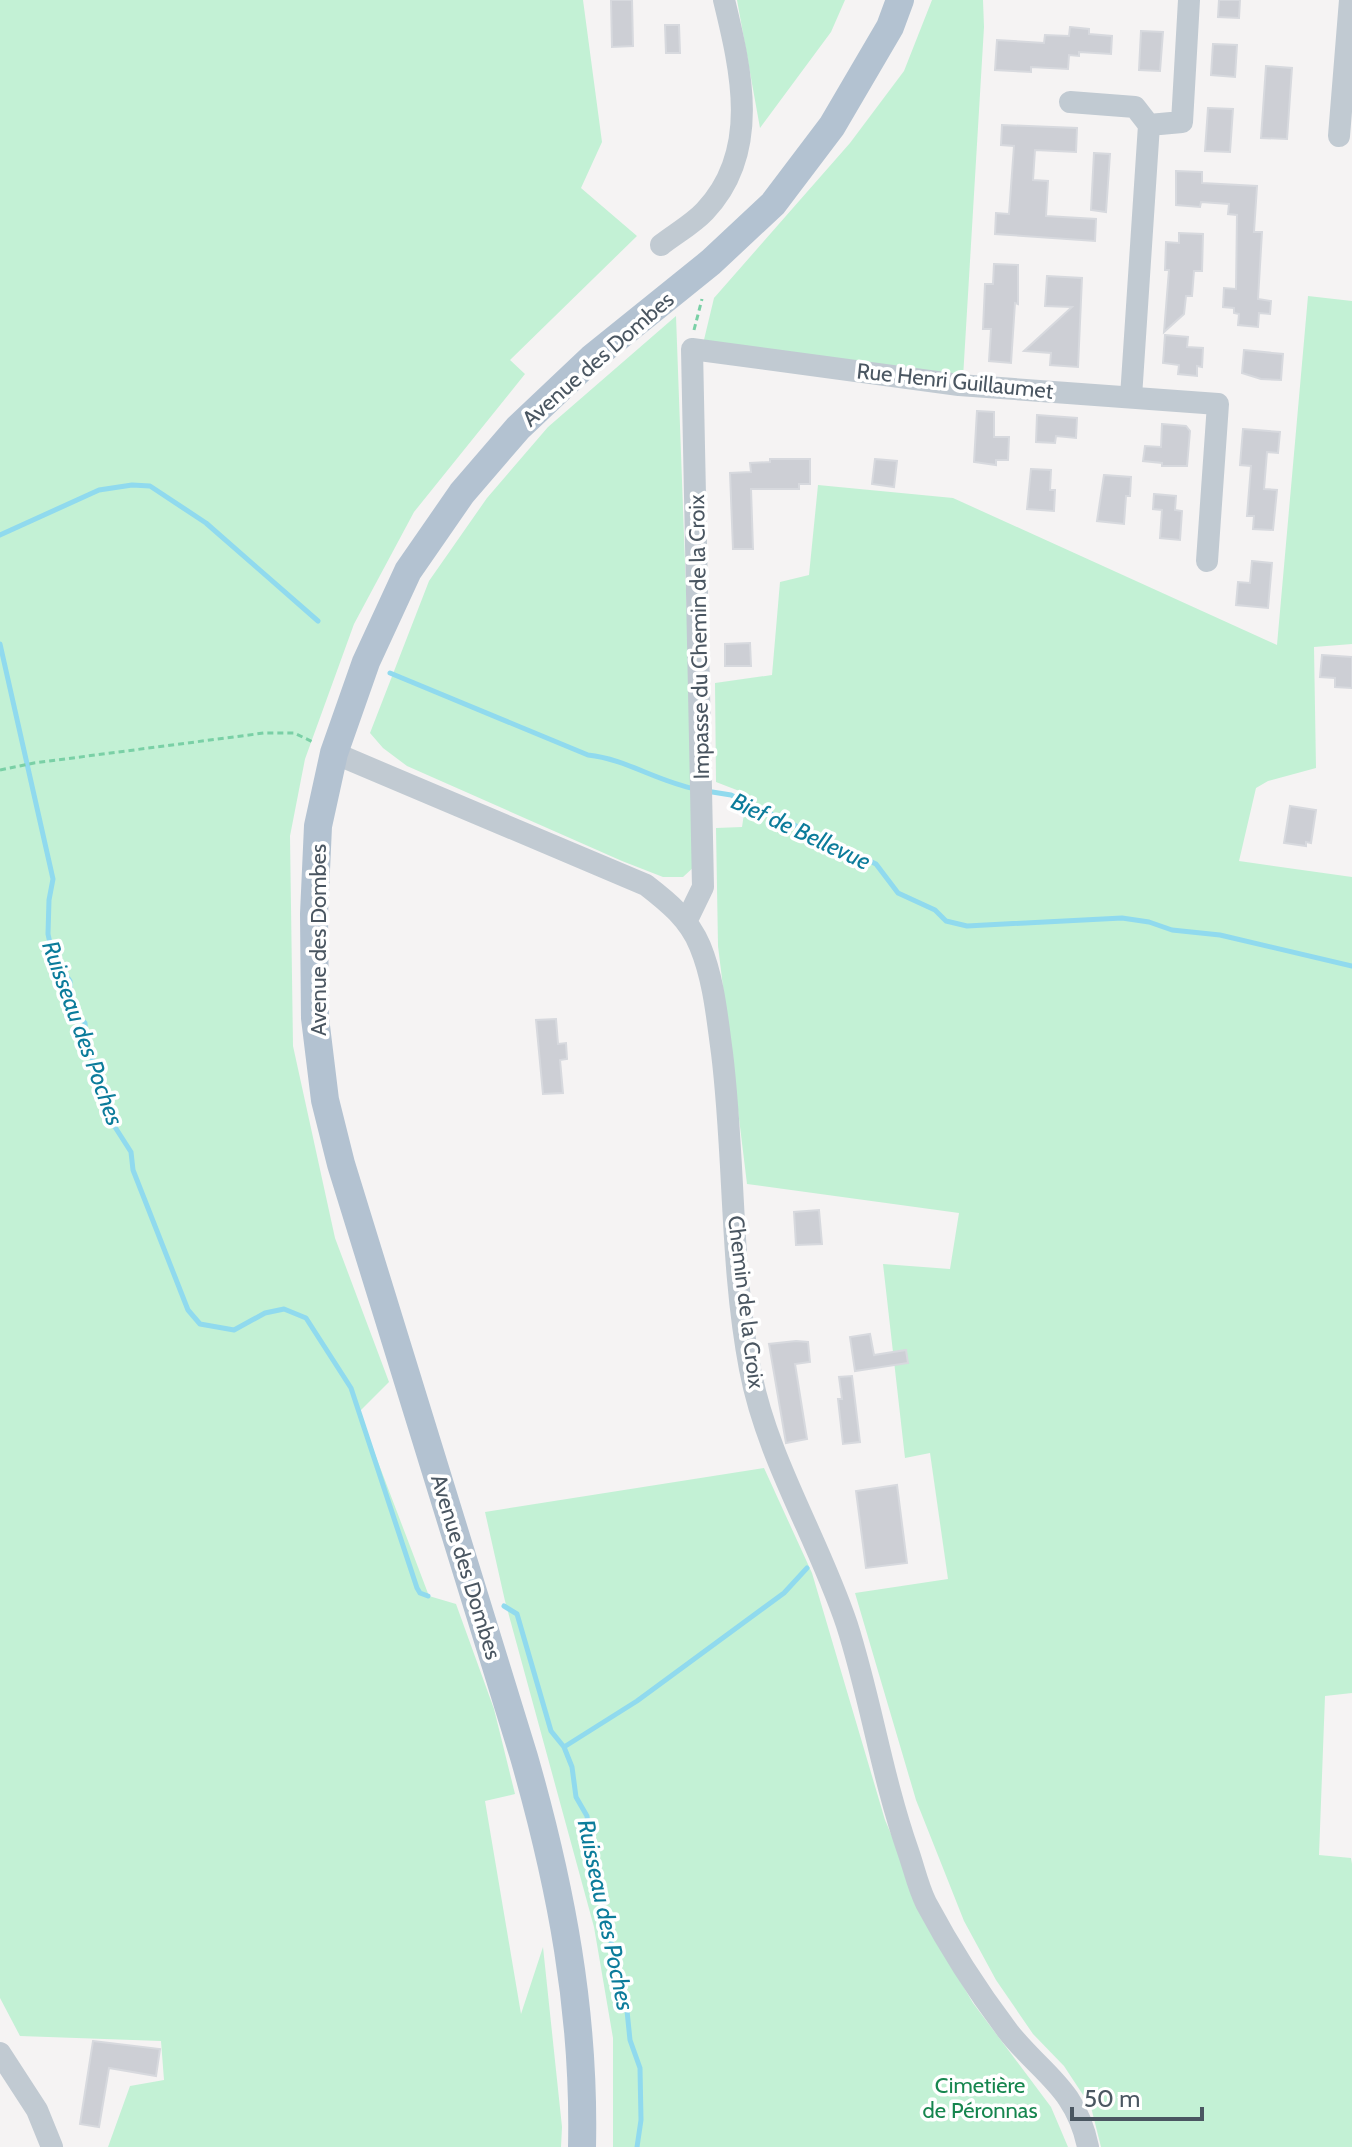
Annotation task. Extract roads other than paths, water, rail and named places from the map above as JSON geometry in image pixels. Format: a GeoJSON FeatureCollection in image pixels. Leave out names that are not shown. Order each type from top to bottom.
{"type":"FeatureCollection","features":[{"type":"Feature","properties":{"kind":"main road","name":"Avenue des Dombes"},"geometry":{"type":"LineString","coordinates":[[582,2147],[579,2027],[565,1918],[550,1849],[341,1164],[325,1100],[315,1018],[314,914],[318,826],[334,753],[366,662],[408,571],[462,493],[518,428],[592,358],[711,262],[773,204],[832,126],[890,27],[900,0]]}},
{"type":"Feature","properties":{"kind":"street"},"geometry":{"type":"LineString","coordinates":[[661,245],[705,211],[733,171],[743,117],[743,88],[724,0]]}},
{"type":"Feature","properties":{"kind":"street"},"geometry":{"type":"LineString","coordinates":[[1149,125],[1182,122],[1189,0]]}},
{"type":"Feature","properties":{"kind":"street"},"geometry":{"type":"LineString","coordinates":[[1339,136],[1350,0]]}},
{"type":"Feature","properties":{"kind":"street"},"geometry":{"type":"LineString","coordinates":[[1070,102],[1135,107],[1149,125],[1131,397]]}},
{"type":"Feature","properties":{"kind":"street","name":"Rue Henri Guillaumet"},"geometry":{"type":"LineString","coordinates":[[692,349],[959,385],[1218,404],[1207,561]]}},
{"type":"Feature","properties":{"kind":"street","name":"Impasse du Chemin de la Croix"},"geometry":{"type":"LineString","coordinates":[[686,922],[703,887],[692,349]]}},
{"type":"Feature","properties":{"kind":"street","name":"Chemin de la Croix"},"geometry":{"type":"LineString","coordinates":[[334,753],[646,885],[673,906],[700,945],[714,995],[726,1088],[740,1285],[750,1369],[768,1438],[819,1551],[847,1627],[890,1802],[924,1898],[961,1967],[1010,2035],[1056,2080],[1071,2102],[1088,2147]]}},
{"type":"Feature","properties":{"kind":"street"},"geometry":{"type":"LineString","coordinates":[[0,2053],[37,2110],[52,2147]]}},
{"type":"Feature","properties":{"kind":"waterway","name":"Bief de Bellevue"},"geometry":{"type":"LineString","coordinates":[[0,535],[99,490],[132,485],[150,486],[206,523],[318,621]]}},
{"type":"Feature","properties":{"kind":"waterway","name":"Ruisseau des Poches"},"geometry":{"type":"LineString","coordinates":[[0,644],[53,879],[48,934],[53,957],[70,981],[70,1007],[85,1023],[87,1050],[101,1074],[101,1093],[106,1113],[131,1152],[133,1170],[188,1310],[200,1324],[234,1330],[265,1313],[284,1309],[306,1318],[351,1388],[417,1588],[428,1596]]}},
{"type":"Feature","properties":{"kind":"waterway","name":"Bief de Bellevue"},"geometry":{"type":"LineString","coordinates":[[390,673],[588,755],[616,761],[696,789]]}},
{"type":"Feature","properties":{"kind":"waterway","name":"Bief de Bellevue"},"geometry":{"type":"LineString","coordinates":[[706,791],[731,795],[876,864],[898,893],[935,910],[946,921],[967,926],[1122,918],[1149,922],[1172,930],[1220,935],[1352,966]]}},
{"type":"Feature","properties":{"kind":"waterway"},"geometry":{"type":"LineString","coordinates":[[564,1747],[637,1701],[784,1593],[807,1568]]}},
{"type":"Feature","properties":{"kind":"waterway","name":"Ruisseau des Poches"},"geometry":{"type":"LineString","coordinates":[[504,1606],[517,1614],[551,1731],[564,1747],[572,1767],[576,1797],[587,1816],[593,1870],[626,2001],[630,2040],[640,2068],[641,2120],[637,2147]]}},
{"type":"Feature","properties":{"kind":"park label","name":"Cimetière de Péronnas"},"geometry":{"type":"Point","coordinates":[980,2098]}}]}
